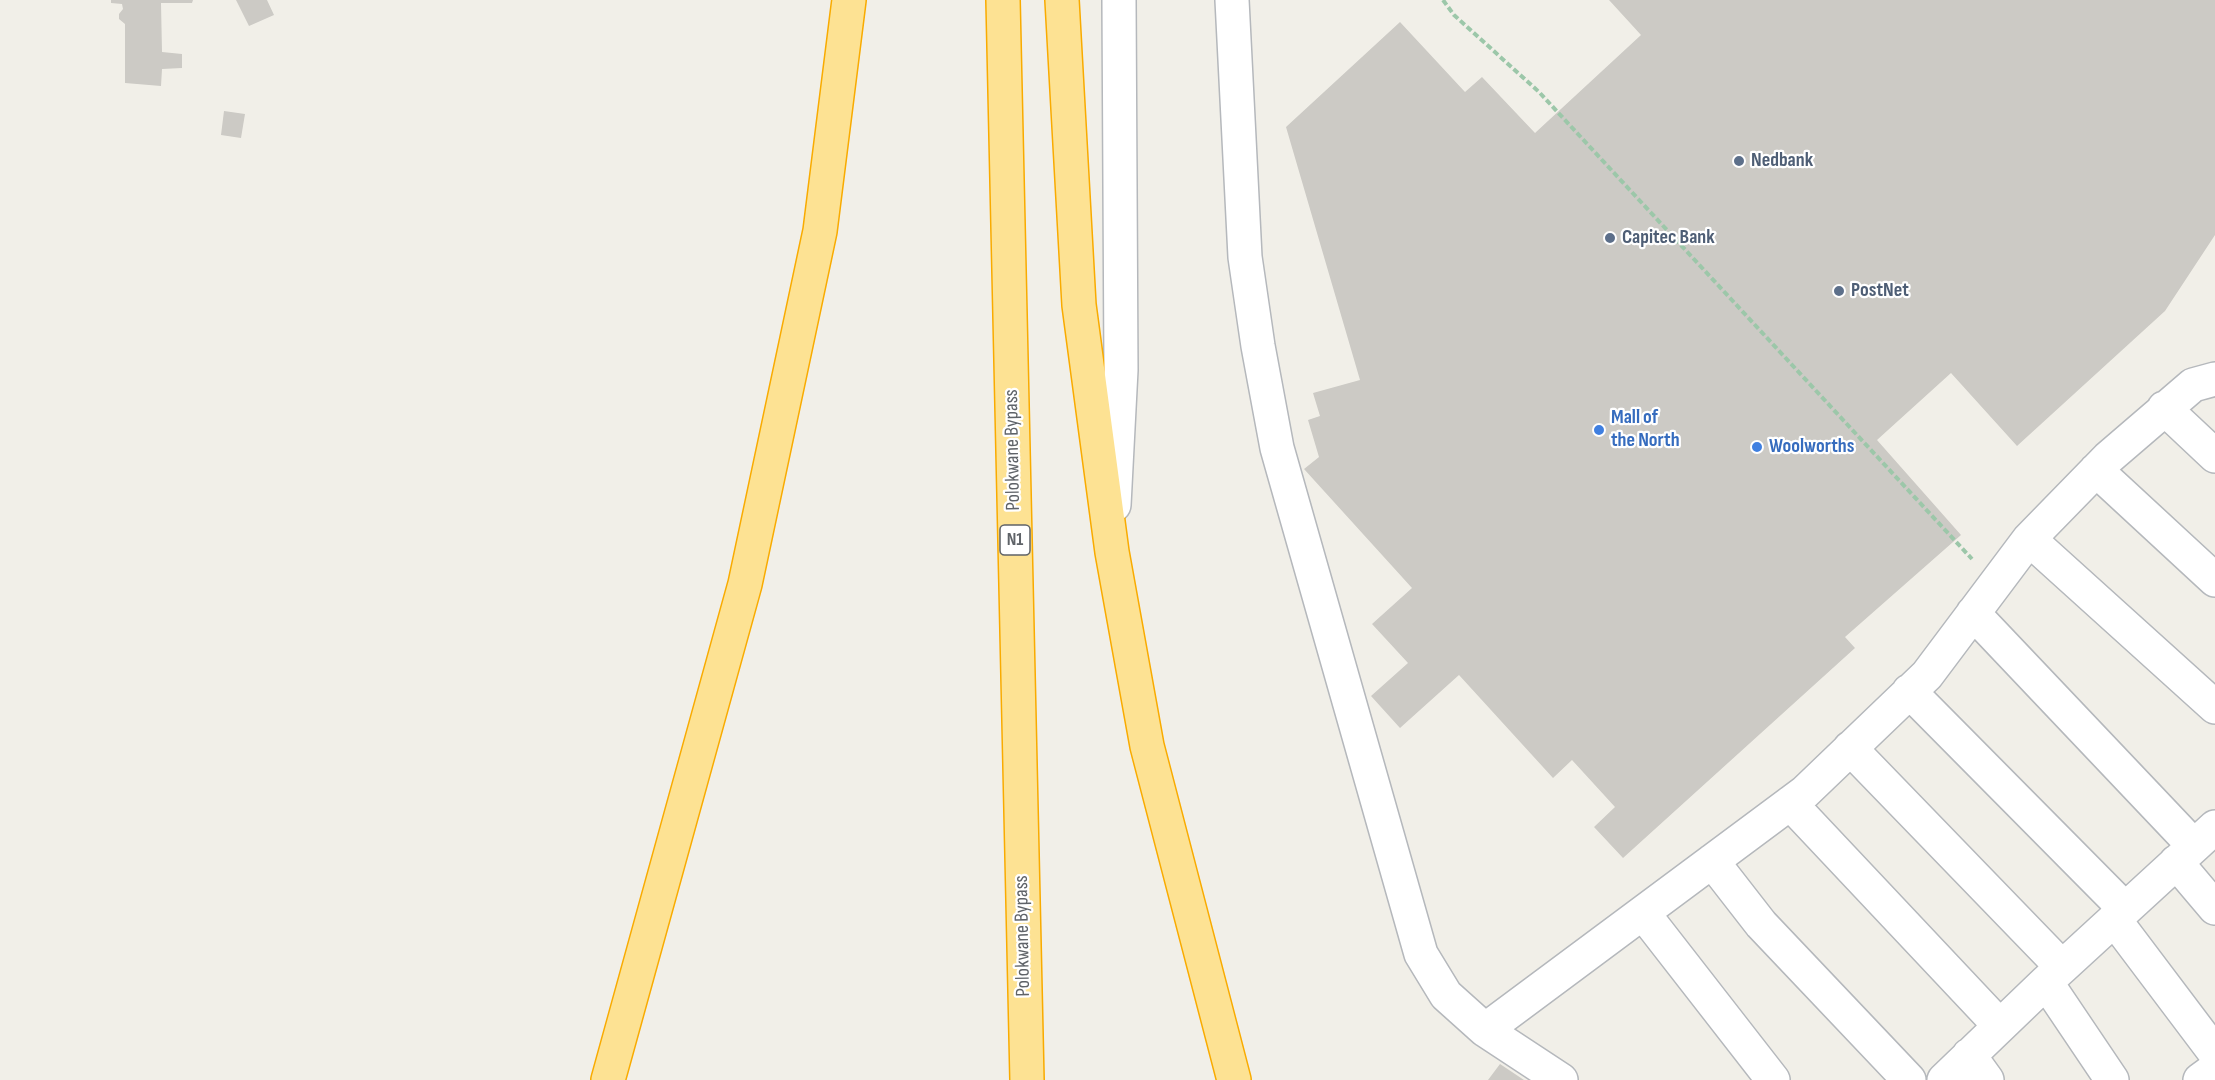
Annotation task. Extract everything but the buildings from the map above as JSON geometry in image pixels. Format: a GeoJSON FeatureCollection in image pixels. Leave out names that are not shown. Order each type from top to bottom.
{"type":"FeatureCollection","features":[{"type":"Feature","properties":{"kind":"highway"},"geometry":{"type":"LineString","coordinates":[[608,1080],[746,584],[820,231],[849,0]]}},
{"type":"Feature","properties":{"kind":"highway","name":"Polokwane Bypass"},"geometry":{"type":"LineString","coordinates":[[1002,0],[1027,1080]]}},
{"type":"Feature","properties":{"kind":"highway"},"geometry":{"type":"LineString","coordinates":[[1062,0],[1080,305],[1112,552],[1147,746],[1234,1080]]}},
{"type":"Feature","properties":{"kind":"lane"},"geometry":{"type":"LineString","coordinates":[[1112,552],[1121,370],[1119,0]]}},
{"type":"Feature","properties":{"kind":"lane"},"geometry":{"type":"LineString","coordinates":[[1232,0],[1245,257],[1257,346],[1277,448],[1421,954],[1446,995],[1485,1030],[1561,1080]]}},
{"type":"Feature","properties":{"kind":"lane"},"geometry":{"type":"LineString","coordinates":[[1485,1030],[1790,803],[1927,675],[2029,539],[2096,470],[2164,408],[2193,385],[2215,379]]}},
{"type":"Feature","properties":{"kind":"lane"},"geometry":{"type":"LineString","coordinates":[[2164,408],[2215,456]]}},
{"type":"Feature","properties":{"kind":"lane"},"geometry":{"type":"LineString","coordinates":[[2096,470],[2215,580]]}},
{"type":"Feature","properties":{"kind":"lane"},"geometry":{"type":"LineString","coordinates":[[2029,539],[2215,707]]}},
{"type":"Feature","properties":{"kind":"lane"},"geometry":{"type":"LineString","coordinates":[[1973,613],[2195,845],[2215,908]]}},
{"type":"Feature","properties":{"kind":"lane"},"geometry":{"type":"LineString","coordinates":[[1909,691],[2120,914],[2215,1053]]}},
{"type":"Feature","properties":{"kind":"lane"},"geometry":{"type":"LineString","coordinates":[[1850,748],[2054,974],[2112,1080]]}},
{"type":"Feature","properties":{"kind":"lane"},"geometry":{"type":"LineString","coordinates":[[1790,803],[2000,1026]]}},
{"type":"Feature","properties":{"kind":"lane"},"geometry":{"type":"LineString","coordinates":[[1944,1080],[1978,1068],[2000,1026],[2195,845]]}},
{"type":"Feature","properties":{"kind":"lane"},"geometry":{"type":"LineString","coordinates":[[1712,861],[1761,924],[1909,1080]]}},
{"type":"Feature","properties":{"kind":"lane"},"geometry":{"type":"LineString","coordinates":[[1643,913],[1773,1080]]}},
{"type":"Feature","properties":{"kind":"lane"},"geometry":{"type":"LineString","coordinates":[[2200,1080],[2215,1070]]}},
{"type":"Feature","properties":{"kind":"path"},"geometry":{"type":"LineString","coordinates":[[1443,0],[1455,15],[1539,92],[1995,585]]}},
{"type":"Feature","properties":{"kind":"place","name":"Nedbank"},"geometry":{"type":"Point","coordinates":[1739,161]}},
{"type":"Feature","properties":{"kind":"place","name":"Capitec Bank"},"geometry":{"type":"Point","coordinates":[1610,238]}},
{"type":"Feature","properties":{"kind":"place","name":"PostNet"},"geometry":{"type":"Point","coordinates":[1839,291]}},
{"type":"Feature","properties":{"kind":"place","name":"Mall of the North"},"geometry":{"type":"Point","coordinates":[1599,430]}},
{"type":"Feature","properties":{"kind":"place","name":"Woolworths"},"geometry":{"type":"Point","coordinates":[1757,447]}}]}
